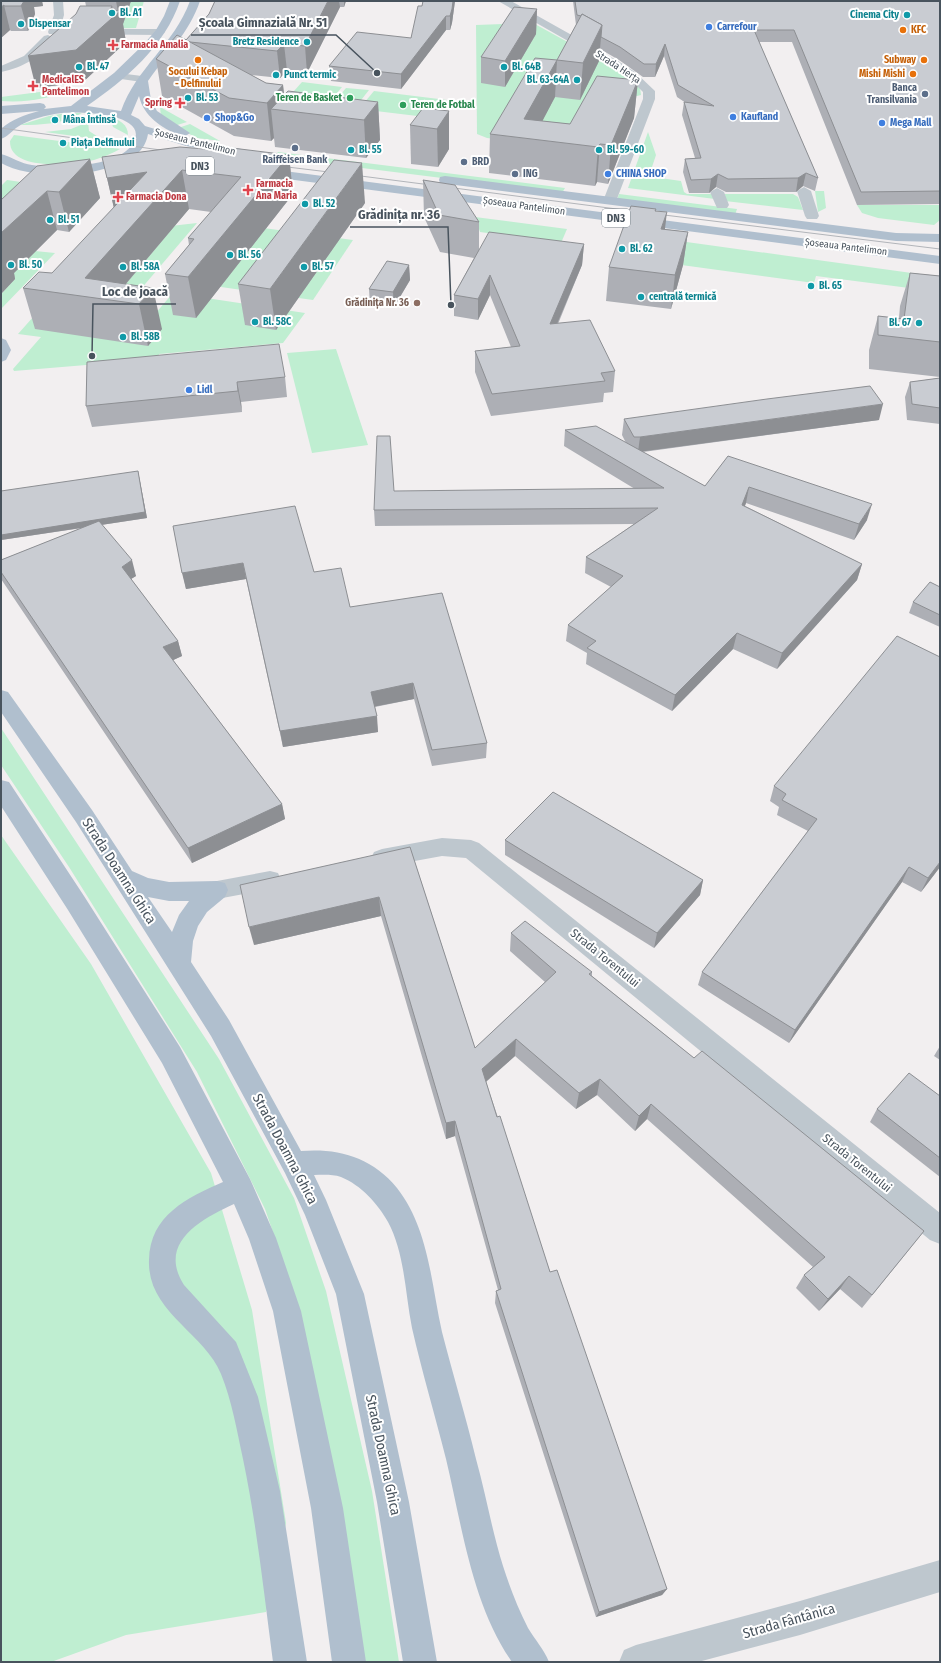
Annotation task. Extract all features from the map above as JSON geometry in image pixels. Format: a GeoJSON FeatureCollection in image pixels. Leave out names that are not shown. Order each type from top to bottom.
{"type":"FeatureCollection","features":[{"type":"Feature","properties":{"kind":"main road"},"geometry":{"type":"LineString","coordinates":[[74,109],[90,99],[118,76],[160,32],[169,19],[174,1]]}},
{"type":"Feature","properties":{"kind":"main road"},"geometry":{"type":"LineString","coordinates":[[126,116],[130,98],[142,79],[186,26],[195,1]]}},
{"type":"Feature","properties":{"kind":"main road"},"geometry":{"type":"LineString","coordinates":[[1,110],[38,107],[66,102],[88,93],[118,76]]}},
{"type":"Feature","properties":{"kind":"main road"},"geometry":{"type":"LineString","coordinates":[[142,79],[143,98],[151,112],[173,128],[214,148]]}},
{"type":"Feature","properties":{"kind":"main road","name":"DN3"},"geometry":{"type":"LineString","coordinates":[[1,113],[47,113],[74,109],[107,111],[126,116],[140,128]]}},
{"type":"Feature","properties":{"kind":"main road","name":"DN3"},"geometry":{"type":"LineString","coordinates":[[1,135],[16,124],[47,113]]}},
{"type":"Feature","properties":{"kind":"main road"},"geometry":{"type":"LineString","coordinates":[[108,164],[129,153],[137,146],[142,136],[140,128]]}},
{"type":"Feature","properties":{"kind":"main road","name":"Șoseaua Pantelimon"},"geometry":{"type":"LineString","coordinates":[[140,128],[164,136],[214,148],[269,157]]}},
{"type":"Feature","properties":{"kind":"main road"},"geometry":{"type":"LineString","coordinates":[[1,174],[4,170],[3,159],[26,169],[59,172],[76,171],[108,164],[139,163]]}},
{"type":"Feature","properties":{"kind":"main road","name":"Șoseaua Pantelimon"},"geometry":{"type":"LineString","coordinates":[[246,170],[940,260]]}},
{"type":"Feature","properties":{"kind":"main road"},"geometry":{"type":"LineString","coordinates":[[41,184],[59,172]]}},
{"type":"Feature","properties":{"kind":"main road","name":"Șoseaua Pantelimon"},"geometry":{"type":"LineString","coordinates":[[435,178],[896,237],[940,238]]}},
{"type":"Feature","properties":{"kind":"main road"},"geometry":{"type":"LineString","coordinates":[[1,343],[3,350],[1,356]]}},
{"type":"Feature","properties":{"kind":"main road","name":"Strada Doamna Ghica"},"geometry":{"type":"LineString","coordinates":[[1,697],[124,878],[220,1028],[294,1164],[316,1210],[350,1294],[393,1502],[420,1662]]}},
{"type":"Feature","properties":{"kind":"main road"},"geometry":{"type":"LineString","coordinates":[[1,788],[76,903],[171,1055],[240,1188],[262,1238],[287,1311],[327,1508],[349,1662]]}},
{"type":"Feature","properties":{"kind":"main road"},"geometry":{"type":"LineString","coordinates":[[124,878],[156,891],[175,893],[217,890]]}},
{"type":"Feature","properties":{"kind":"main road"},"geometry":{"type":"LineString","coordinates":[[179,964],[179,947],[189,918],[201,901],[217,890]]}},
{"type":"Feature","properties":{"kind":"main road"},"geometry":{"type":"LineString","coordinates":[[294,1164],[335,1162],[350,1168],[367,1178],[387,1197],[402,1220],[412,1242],[423,1310],[494,1590],[519,1647],[532,1662]]}},
{"type":"Feature","properties":{"kind":"main road"},"geometry":{"type":"LineString","coordinates":[[240,1188],[190,1212],[174,1226],[164,1246],[163,1265],[168,1287],[181,1305],[196,1318],[227,1355],[242,1389],[252,1429],[269,1513],[290,1662]]}},
{"type":"Feature","properties":{"kind":"street"},"geometry":{"type":"LineString","coordinates":[[1,69],[16,66],[33,57],[53,32],[59,15],[58,1]]}},
{"type":"Feature","properties":{"kind":"street","name":"Strada Herța"},"geometry":{"type":"LineString","coordinates":[[503,1],[614,62],[631,74],[649,91],[649,99],[610,201]]}},
{"type":"Feature","properties":{"kind":"street"},"geometry":{"type":"LineString","coordinates":[[53,32],[160,32]]}},
{"type":"Feature","properties":{"kind":"street"},"geometry":{"type":"LineString","coordinates":[[118,76],[142,79]]}},
{"type":"Feature","properties":{"kind":"street"},"geometry":{"type":"LineString","coordinates":[[717,192],[722,205]]}},
{"type":"Feature","properties":{"kind":"street"},"geometry":{"type":"LineString","coordinates":[[804,192],[812,216]]}},
{"type":"Feature","properties":{"kind":"street","name":"Strada Torentului"},"geometry":{"type":"LineString","coordinates":[[364,862],[442,846],[471,849],[940,1230]]}},
{"type":"Feature","properties":{"kind":"street"},"geometry":{"type":"LineString","coordinates":[[217,890],[294,875]]}},
{"type":"Feature","properties":{"kind":"street","name":"Strada Fântânica"},"geometry":{"type":"LineString","coordinates":[[636,1662],[800,1618],[940,1576]]}},
{"type":"Feature","properties":{"kind":"green space"},"geometry":{"type":"Polygon","coordinates":[[[95,1],[144,1],[136,28],[84,29],[95,1]]]}},
{"type":"Feature","properties":{"kind":"green space"},"geometry":{"type":"Polygon","coordinates":[[[533,23],[626,74],[640,88],[641,95],[637,96],[598,92],[565,142],[555,146],[487,138],[477,134],[476,25],[533,23]]]}},
{"type":"Feature","properties":{"kind":"green space"},"geometry":{"type":"Polygon","coordinates":[[[302,82],[342,87],[327,105],[286,100],[302,82]]]}},
{"type":"Feature","properties":{"kind":"green space"},"geometry":{"type":"Polygon","coordinates":[[[78,87],[41,99],[1,101],[1,97],[78,87]]]}},
{"type":"Feature","properties":{"kind":"green space","name":"Teren de Basket"},"geometry":{"type":"Polygon","coordinates":[[[346,88],[369,90],[354,109],[331,106],[346,88]]]}},
{"type":"Feature","properties":{"kind":"green space","name":"Teren de Fotbal"},"geometry":{"type":"Polygon","coordinates":[[[374,91],[447,100],[434,118],[359,109],[374,91]]]}},
{"type":"Feature","properties":{"kind":"green space"},"geometry":{"type":"Polygon","coordinates":[[[160,107],[187,122],[174,126],[161,117],[160,107]]]}},
{"type":"Feature","properties":{"kind":"green space"},"geometry":{"type":"Polygon","coordinates":[[[66,113],[82,113],[59,122],[36,125],[20,125],[49,116],[66,113]]]}},
{"type":"Feature","properties":{"kind":"green space"},"geometry":{"type":"Polygon","coordinates":[[[110,117],[125,125],[128,135],[113,127],[110,117]]]}},
{"type":"Feature","properties":{"kind":"green space"},"geometry":{"type":"Polygon","coordinates":[[[88,122],[89,131],[103,140],[45,132],[71,129],[88,122]]]}},
{"type":"Feature","properties":{"kind":"green space"},"geometry":{"type":"Polygon","coordinates":[[[190,124],[220,141],[197,138],[178,128],[190,124]]]}},
{"type":"Feature","properties":{"kind":"green space"},"geometry":{"type":"Polygon","coordinates":[[[648,132],[656,155],[650,173],[661,175],[660,178],[681,181],[684,192],[687,194],[713,194],[715,199],[628,188],[648,132]]]}},
{"type":"Feature","properties":{"kind":"green space"},"geometry":{"type":"Polygon","coordinates":[[[14,135],[120,149],[103,157],[85,162],[40,164],[19,157],[12,150],[10,141],[14,135]]]}},
{"type":"Feature","properties":{"kind":"green space"},"geometry":{"type":"Polygon","coordinates":[[[278,152],[565,188],[562,193],[274,157],[278,152]]]}},
{"type":"Feature","properties":{"kind":"green space"},"geometry":{"type":"Polygon","coordinates":[[[7,180],[28,183],[1,209],[1,186],[7,180]]]}},
{"type":"Feature","properties":{"kind":"green space"},"geometry":{"type":"Polygon","coordinates":[[[815,191],[824,191],[826,208],[818,212],[815,191]]]}},
{"type":"Feature","properties":{"kind":"green space"},"geometry":{"type":"Polygon","coordinates":[[[619,194],[737,209],[735,215],[617,200],[619,194]]]}},
{"type":"Feature","properties":{"kind":"green space"},"geometry":{"type":"Polygon","coordinates":[[[722,194],[793,194],[798,197],[803,210],[725,201],[722,194]]]}},
{"type":"Feature","properties":{"kind":"green space"},"geometry":{"type":"Polygon","coordinates":[[[857,205],[939,205],[940,220],[934,225],[878,218],[862,213],[857,205]]]}},
{"type":"Feature","properties":{"kind":"green space"},"geometry":{"type":"Polygon","coordinates":[[[475,217],[567,229],[561,243],[480,232],[475,217]]]}},
{"type":"Feature","properties":{"kind":"green space"},"geometry":{"type":"Polygon","coordinates":[[[197,223],[129,303],[109,233],[197,223]]]}},
{"type":"Feature","properties":{"kind":"green space"},"geometry":{"type":"Polygon","coordinates":[[[233,224],[353,240],[313,300],[186,282],[233,224]]]}},
{"type":"Feature","properties":{"kind":"green space"},"geometry":{"type":"Polygon","coordinates":[[[665,239],[919,274],[917,289],[816,276],[814,283],[652,261],[665,239]]]}},
{"type":"Feature","properties":{"kind":"green space"},"geometry":{"type":"Polygon","coordinates":[[[35,251],[55,253],[1,309],[1,294],[15,279],[8,278],[35,251]]]}},
{"type":"Feature","properties":{"kind":"green space"},"geometry":{"type":"Polygon","coordinates":[[[173,293],[305,313],[283,343],[159,354],[158,359],[14,371],[13,369],[41,337],[18,334],[42,307],[148,322],[173,293]]]}},
{"type":"Feature","properties":{"kind":"green space"},"geometry":{"type":"Polygon","coordinates":[[[336,349],[368,445],[312,453],[287,353],[336,349]]]}},
{"type":"Feature","properties":{"kind":"green space"},"geometry":{"type":"Polygon","coordinates":[[[1,728],[219,1059],[294,1198],[326,1291],[372,1491],[399,1662],[364,1662],[298,1305],[265,1209],[197,1072],[69,867],[1,765],[1,728]]]}},
{"type":"Feature","properties":{"kind":"green space"},"geometry":{"type":"Polygon","coordinates":[[[1,835],[91,964],[211,1173],[252,1310],[286,1523],[266,1612],[126,1635],[51,1662],[1,1662],[1,835]]]}},
{"type":"Feature","properties":{"kind":"building"},"geometry":{"type":"Polygon","coordinates":[[[1,1],[24,1],[21,6],[4,5],[1,7],[1,1]]]}},
{"type":"Feature","properties":{"kind":"building"},"geometry":{"type":"Polygon","coordinates":[[[215,1],[328,1],[305,46],[284,44],[277,51],[190,42],[186,40],[209,14],[215,1]]]}},
{"type":"Feature","properties":{"kind":"building"},"geometry":{"type":"Polygon","coordinates":[[[423,1],[453,1],[450,16],[446,16],[401,74],[329,66],[357,32],[411,38],[418,6],[422,6],[423,1]]]}},
{"type":"Feature","properties":{"kind":"building","name":"Mega Mall"},"geometry":{"type":"Polygon","coordinates":[[[575,1],[940,1],[940,191],[861,192],[794,30],[754,30],[818,178],[806,173],[798,178],[728,179],[718,174],[711,179],[691,180],[685,159],[701,158],[684,102],[714,106],[678,85],[665,44],[656,64],[644,64],[620,47],[601,37],[602,25],[582,14],[581,16],[577,15],[575,1]]]}},
{"type":"Feature","properties":{"kind":"building"},"geometry":{"type":"Polygon","coordinates":[[[80,6],[112,6],[110,10],[120,11],[76,50],[28,56],[76,14],[80,6]]]}},
{"type":"Feature","properties":{"kind":"building"},"geometry":{"type":"Polygon","coordinates":[[[514,7],[537,9],[505,61],[481,57],[514,7]]]}},
{"type":"Feature","properties":{"kind":"building"},"geometry":{"type":"Polygon","coordinates":[[[582,14],[602,25],[583,63],[557,60],[582,14]]]}},
{"type":"Feature","properties":{"kind":"building"},"geometry":{"type":"Polygon","coordinates":[[[177,35],[266,83],[283,85],[267,103],[229,98],[156,59],[177,35]]]}},
{"type":"Feature","properties":{"kind":"building"},"geometry":{"type":"Polygon","coordinates":[[[535,58],[557,60],[524,119],[570,124],[597,76],[638,80],[611,145],[600,144],[598,147],[490,134],[535,58]]]}},
{"type":"Feature","properties":{"kind":"building"},"geometry":{"type":"Polygon","coordinates":[[[288,91],[378,102],[364,120],[271,109],[288,91]]]}},
{"type":"Feature","properties":{"kind":"building"},"geometry":{"type":"Polygon","coordinates":[[[423,108],[449,111],[437,129],[410,125],[423,108]]]}},
{"type":"Feature","properties":{"kind":"building"},"geometry":{"type":"Polygon","coordinates":[[[180,147],[229,151],[232,148],[289,155],[188,277],[165,274],[194,239],[188,238],[241,177],[182,170],[85,278],[153,288],[139,304],[23,288],[39,272],[52,273],[147,172],[107,178],[102,157],[180,147]]]}},
{"type":"Feature","properties":{"kind":"building"},"geometry":{"type":"Polygon","coordinates":[[[90,159],[59,192],[47,191],[1,233],[1,200],[37,166],[90,159]]]}},
{"type":"Feature","properties":{"kind":"building"},"geometry":{"type":"Polygon","coordinates":[[[334,160],[362,163],[270,289],[238,284],[334,160]]]}},
{"type":"Feature","properties":{"kind":"building"},"geometry":{"type":"Polygon","coordinates":[[[423,180],[455,185],[479,222],[439,215],[423,180]]]}},
{"type":"Feature","properties":{"kind":"building"},"geometry":{"type":"Polygon","coordinates":[[[631,206],[667,212],[661,229],[688,232],[675,275],[609,267],[631,206]]]}},
{"type":"Feature","properties":{"kind":"building"},"geometry":{"type":"Polygon","coordinates":[[[489,232],[584,244],[550,324],[590,320],[615,371],[601,373],[605,381],[492,394],[475,351],[520,346],[490,275],[478,299],[454,295],[489,232]]]}},
{"type":"Feature","properties":{"kind":"building"},"geometry":{"type":"Polygon","coordinates":[[[387,261],[409,265],[393,292],[369,289],[387,261]]]}},
{"type":"Feature","properties":{"kind":"building"},"geometry":{"type":"Polygon","coordinates":[[[910,273],[940,276],[940,342],[878,335],[878,316],[904,319],[910,273]]]}},
{"type":"Feature","properties":{"kind":"building"},"geometry":{"type":"Polygon","coordinates":[[[279,344],[285,377],[237,382],[238,391],[86,406],[87,362],[279,344]]]}},
{"type":"Feature","properties":{"kind":"building"},"geometry":{"type":"Polygon","coordinates":[[[940,378],[940,408],[912,404],[910,382],[940,378]]]}},
{"type":"Feature","properties":{"kind":"building"},"geometry":{"type":"Polygon","coordinates":[[[870,386],[883,404],[640,437],[634,437],[624,419],[767,399],[870,386]]]}},
{"type":"Feature","properties":{"kind":"building"},"geometry":{"type":"Polygon","coordinates":[[[596,426],[705,486],[728,456],[872,504],[859,524],[749,487],[742,505],[862,564],[782,653],[737,633],[675,695],[587,648],[596,641],[568,625],[623,576],[586,557],[658,508],[374,510],[377,436],[390,436],[394,491],[664,488],[565,430],[596,426]]]}},
{"type":"Feature","properties":{"kind":"building"},"geometry":{"type":"Polygon","coordinates":[[[138,471],[145,512],[1,535],[1,491],[138,471]]]}},
{"type":"Feature","properties":{"kind":"building"},"geometry":{"type":"Polygon","coordinates":[[[295,506],[314,572],[341,568],[350,607],[442,593],[487,743],[432,750],[413,683],[371,692],[377,716],[280,731],[243,563],[182,573],[173,526],[295,506]]]}},
{"type":"Feature","properties":{"kind":"building"},"geometry":{"type":"Polygon","coordinates":[[[99,521],[132,560],[122,567],[178,641],[163,647],[282,804],[188,848],[1,572],[1,560],[99,521]]]}},
{"type":"Feature","properties":{"kind":"building"},"geometry":{"type":"Polygon","coordinates":[[[930,582],[940,587],[940,615],[913,602],[930,582]]]}},
{"type":"Feature","properties":{"kind":"building"},"geometry":{"type":"Polygon","coordinates":[[[897,636],[940,657],[940,862],[928,878],[909,867],[795,1030],[702,972],[817,819],[782,800],[786,794],[774,786],[897,636]]]}},
{"type":"Feature","properties":{"kind":"building"},"geometry":{"type":"Polygon","coordinates":[[[553,792],[703,880],[657,933],[505,840],[553,792]]]}},
{"type":"Feature","properties":{"kind":"building"},"geometry":{"type":"Polygon","coordinates":[[[410,847],[475,1048],[556,972],[511,933],[525,921],[592,972],[589,974],[694,1058],[702,1051],[924,1231],[872,1295],[849,1276],[828,1299],[804,1275],[825,1257],[651,1104],[639,1116],[600,1079],[579,1093],[516,1039],[482,1069],[497,1117],[500,1116],[550,1272],[557,1270],[667,1589],[599,1612],[496,1291],[501,1289],[455,1121],[446,1123],[379,897],[249,927],[240,885],[410,847]]]}},
{"type":"Feature","properties":{"kind":"building"},"geometry":{"type":"Polygon","coordinates":[[[909,1073],[940,1096],[940,1158],[877,1109],[909,1073]]]}},
{"type":"Feature","properties":{"kind":"tram line"},"geometry":{"type":"LineString","coordinates":[[1,128],[168,151]]}},
{"type":"Feature","properties":{"kind":"tram line"},"geometry":{"type":"LineString","coordinates":[[279,166],[337,173]]}},
{"type":"Feature","properties":{"kind":"tram line"},"geometry":{"type":"LineString","coordinates":[[353,175],[640,212]]}},
{"type":"Feature","properties":{"kind":"tram line"},"geometry":{"type":"LineString","coordinates":[[656,214],[940,249]]}},
{"type":"Feature","properties":{"kind":"place","name":"Bl. A1"},"geometry":{"type":"Point","coordinates":[112,13]}},
{"type":"Feature","properties":{"kind":"place","name":"Cinema City"},"geometry":{"type":"Point","coordinates":[907,15]}},
{"type":"Feature","properties":{"kind":"place","name":"Dispensar"},"geometry":{"type":"Point","coordinates":[21,24]}},
{"type":"Feature","properties":{"kind":"place","name":"Carrefour"},"geometry":{"type":"Point","coordinates":[709,27]}},
{"type":"Feature","properties":{"kind":"place","name":"KFC"},"geometry":{"type":"Point","coordinates":[903,30]}},
{"type":"Feature","properties":{"kind":"place","name":"Bretz Residence"},"geometry":{"type":"Point","coordinates":[307,42]}},
{"type":"Feature","properties":{"kind":"place","name":"Farmacia Amalia"},"geometry":{"type":"Point","coordinates":[113,45]}},
{"type":"Feature","properties":{"kind":"place","name":"Socului Kebap - Delfinului"},"geometry":{"type":"Point","coordinates":[198,60]}},
{"type":"Feature","properties":{"kind":"place","name":"Subway"},"geometry":{"type":"Point","coordinates":[924,60]}},
{"type":"Feature","properties":{"kind":"place","name":"Bl. 47"},"geometry":{"type":"Point","coordinates":[79,67]}},
{"type":"Feature","properties":{"kind":"place","name":"Bl. 64B"},"geometry":{"type":"Point","coordinates":[504,67]}},
{"type":"Feature","properties":{"kind":"place","name":"Școala Gimnazială Nr. 51"},"geometry":{"type":"Point","coordinates":[377,73]}},
{"type":"Feature","properties":{"kind":"place","name":"Mishi Mishi"},"geometry":{"type":"Point","coordinates":[913,74]}},
{"type":"Feature","properties":{"kind":"place","name":"Punct termic"},"geometry":{"type":"Point","coordinates":[276,75]}},
{"type":"Feature","properties":{"kind":"place","name":"Bl. 63-64A"},"geometry":{"type":"Point","coordinates":[577,80]}},
{"type":"Feature","properties":{"kind":"place","name":"MedicalES Pantelimon"},"geometry":{"type":"Point","coordinates":[33,86]}},
{"type":"Feature","properties":{"kind":"place","name":"Banca Transilvania"},"geometry":{"type":"Point","coordinates":[925,94]}},
{"type":"Feature","properties":{"kind":"place","name":"Bl. 53"},"geometry":{"type":"Point","coordinates":[188,98]}},
{"type":"Feature","properties":{"kind":"place","name":"Teren de Basket"},"geometry":{"type":"Point","coordinates":[350,98]}},
{"type":"Feature","properties":{"kind":"place","name":"Spring"},"geometry":{"type":"Point","coordinates":[180,103]}},
{"type":"Feature","properties":{"kind":"place","name":"Teren de Fotbal"},"geometry":{"type":"Point","coordinates":[403,105]}},
{"type":"Feature","properties":{"kind":"place","name":"Kaufland"},"geometry":{"type":"Point","coordinates":[733,117]}},
{"type":"Feature","properties":{"kind":"place","name":"Shop&Go"},"geometry":{"type":"Point","coordinates":[207,118]}},
{"type":"Feature","properties":{"kind":"place","name":"Mâna Întinsă"},"geometry":{"type":"Point","coordinates":[55,120]}},
{"type":"Feature","properties":{"kind":"place","name":"Mega Mall"},"geometry":{"type":"Point","coordinates":[882,123]}},
{"type":"Feature","properties":{"kind":"place","name":"Piața Delfinului"},"geometry":{"type":"Point","coordinates":[63,143]}},
{"type":"Feature","properties":{"kind":"place","name":"Raiffeisen Bank"},"geometry":{"type":"Point","coordinates":[295,148]}},
{"type":"Feature","properties":{"kind":"place","name":"Bl. 55"},"geometry":{"type":"Point","coordinates":[351,150]}},
{"type":"Feature","properties":{"kind":"place","name":"Bl. 59-60"},"geometry":{"type":"Point","coordinates":[599,150]}},
{"type":"Feature","properties":{"kind":"place","name":"BRD"},"geometry":{"type":"Point","coordinates":[464,162]}},
{"type":"Feature","properties":{"kind":"place","name":"ING"},"geometry":{"type":"Point","coordinates":[515,174]}},
{"type":"Feature","properties":{"kind":"place","name":"CHINA SHOP"},"geometry":{"type":"Point","coordinates":[608,174]}},
{"type":"Feature","properties":{"kind":"place","name":"Farmacia Ana Maria"},"geometry":{"type":"Point","coordinates":[248,190]}},
{"type":"Feature","properties":{"kind":"place","name":"Farmacia Dona"},"geometry":{"type":"Point","coordinates":[118,197]}},
{"type":"Feature","properties":{"kind":"place","name":"Bl. 52"},"geometry":{"type":"Point","coordinates":[305,204]}},
{"type":"Feature","properties":{"kind":"place","name":"Bl. 51"},"geometry":{"type":"Point","coordinates":[50,220]}},
{"type":"Feature","properties":{"kind":"place","name":"Bl. 62"},"geometry":{"type":"Point","coordinates":[622,249]}},
{"type":"Feature","properties":{"kind":"place","name":"Bl. 56"},"geometry":{"type":"Point","coordinates":[230,255]}},
{"type":"Feature","properties":{"kind":"place","name":"Bl. 50"},"geometry":{"type":"Point","coordinates":[11,265]}},
{"type":"Feature","properties":{"kind":"place","name":"Bl. 58A"},"geometry":{"type":"Point","coordinates":[123,267]}},
{"type":"Feature","properties":{"kind":"place","name":"Bl. 57"},"geometry":{"type":"Point","coordinates":[304,267]}},
{"type":"Feature","properties":{"kind":"place","name":"Bl. 65"},"geometry":{"type":"Point","coordinates":[811,286]}},
{"type":"Feature","properties":{"kind":"place","name":"centrală termică"},"geometry":{"type":"Point","coordinates":[641,297]}},
{"type":"Feature","properties":{"kind":"place","name":"Grădinița Nr. 36"},"geometry":{"type":"Point","coordinates":[417,303]}},
{"type":"Feature","properties":{"kind":"place","name":"Grădinița nr. 36"},"geometry":{"type":"Point","coordinates":[451,305]}},
{"type":"Feature","properties":{"kind":"place","name":"Bl. 58C"},"geometry":{"type":"Point","coordinates":[255,322]}},
{"type":"Feature","properties":{"kind":"place","name":"Bl. 67"},"geometry":{"type":"Point","coordinates":[919,323]}},
{"type":"Feature","properties":{"kind":"place","name":"Bl. 58B"},"geometry":{"type":"Point","coordinates":[123,337]}},
{"type":"Feature","properties":{"kind":"place","name":"Loc de joacă"},"geometry":{"type":"Point","coordinates":[92,356]}},
{"type":"Feature","properties":{"kind":"place","name":"Lidl"},"geometry":{"type":"Point","coordinates":[189,390]}}]}
